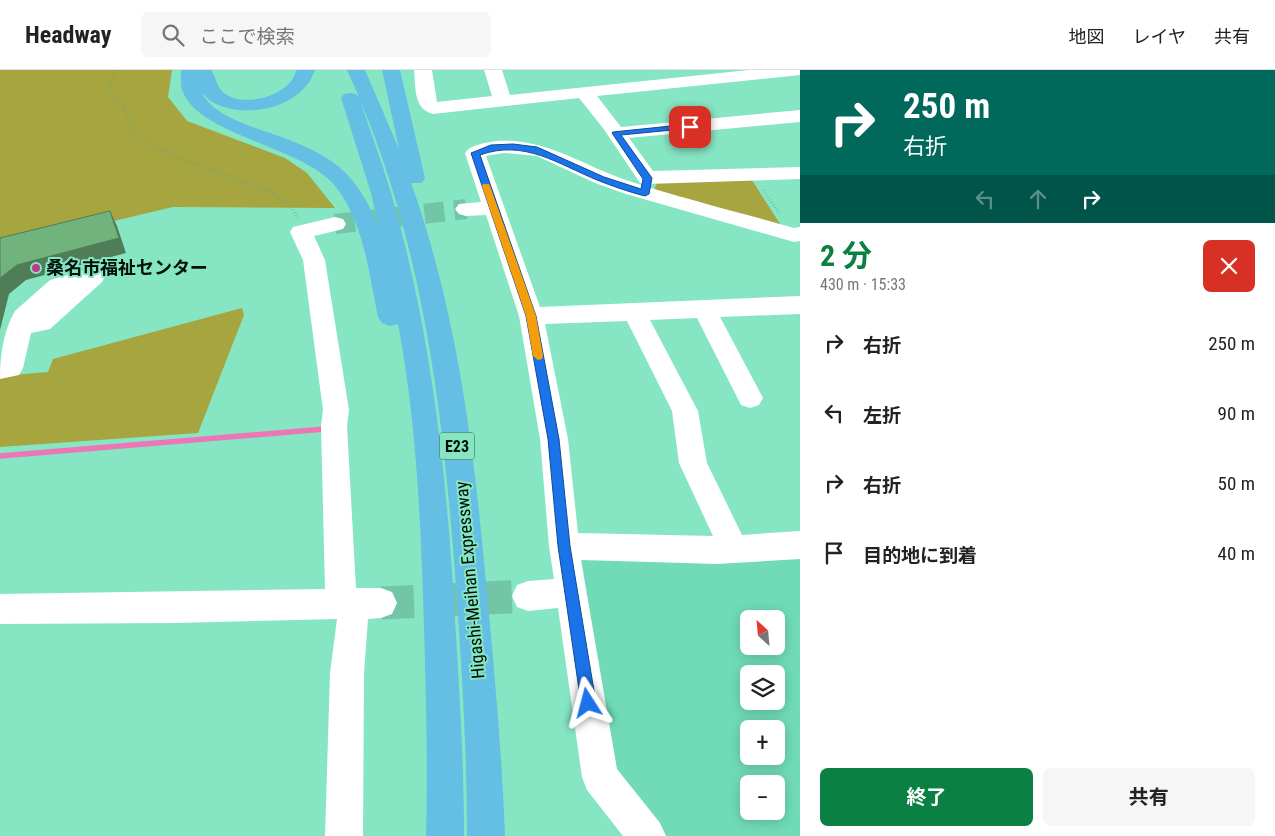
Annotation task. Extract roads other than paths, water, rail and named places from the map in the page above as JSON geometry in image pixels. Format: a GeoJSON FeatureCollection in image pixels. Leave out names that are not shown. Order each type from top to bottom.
{"type":"FeatureCollection","features":[{"type":"Feature","properties":{"kind":"highway"},"geometry":{"type":"LineString","coordinates":[[190,70],[189,82],[195,96],[201,106],[216,118],[302,152],[329,168],[350,192],[359,207],[368,229],[392,323],[426,431]]}},
{"type":"Feature","properties":{"kind":"highway"},"geometry":{"type":"LineString","coordinates":[[206,70],[206,84],[218,98],[230,103],[244,105],[264,104],[281,98],[300,82],[306,70]]}},
{"type":"Feature","properties":{"kind":"highway","name":"Higashi-Meihan Expressway"},"geometry":{"type":"LineString","coordinates":[[337,70],[350,97],[381,193],[408,317],[426,431],[436,532],[446,776],[446,836]]}},
{"type":"Feature","properties":{"kind":"highway","name":"Higashi-Meihan Expressway"},"geometry":{"type":"LineString","coordinates":[[356,70],[387,142],[420,250],[438,332],[455,426],[469,551],[485,778],[486,836]]}},
{"type":"Feature","properties":{"kind":"highway"},"geometry":{"type":"LineString","coordinates":[[391,70],[446,326],[455,426]]}},
{"type":"Feature","properties":{"kind":"street"},"geometry":{"type":"LineString","coordinates":[[423,70],[427,103],[433,108],[790,71],[800,90]]}},
{"type":"Feature","properties":{"kind":"street"},"geometry":{"type":"LineString","coordinates":[[493,70],[503,101]]}},
{"type":"Feature","properties":{"kind":"street"},"geometry":{"type":"LineString","coordinates":[[627,70],[639,87]]}},
{"type":"Feature","properties":{"kind":"street"},"geometry":{"type":"LineString","coordinates":[[584,93],[616,133],[646,186]]}},
{"type":"Feature","properties":{"kind":"street"},"geometry":{"type":"LineString","coordinates":[[616,133],[800,116]]}},
{"type":"Feature","properties":{"kind":"street"},"geometry":{"type":"LineString","coordinates":[[646,836],[600,777],[564,546],[554,439],[531,316],[475,153],[491,148],[513,147],[537,150],[601,179],[646,186],[797,234]]}},
{"type":"Feature","properties":{"kind":"street"},"geometry":{"type":"LineString","coordinates":[[646,186],[752,175],[800,173]]}},
{"type":"Feature","properties":{"kind":"street"},"geometry":{"type":"LineString","coordinates":[[466,209],[493,208]]}},
{"type":"Feature","properties":{"kind":"street"},"geometry":{"type":"LineString","coordinates":[[335,224],[298,227],[314,260],[330,362],[336,410],[334,426],[359,604],[347,673],[344,836]]}},
{"type":"Feature","properties":{"kind":"street"},"geometry":{"type":"LineString","coordinates":[[531,316],[800,305]]}},
{"type":"Feature","properties":{"kind":"street"},"geometry":{"type":"LineString","coordinates":[[704,309],[750,398]]}},
{"type":"Feature","properties":{"kind":"street"},"geometry":{"type":"LineString","coordinates":[[634,312],[685,411],[693,462],[734,549]]}},
{"type":"Feature","properties":{"kind":"street"},"geometry":{"type":"LineString","coordinates":[[0,369],[10,368],[21,325]]}},
{"type":"Feature","properties":{"kind":"street"},"geometry":{"type":"LineString","coordinates":[[564,546],[734,549],[800,545]]}},
{"type":"Feature","properties":{"kind":"street"},"geometry":{"type":"LineString","coordinates":[[528,596],[572,592]]}},
{"type":"Feature","properties":{"kind":"street"},"geometry":{"type":"LineString","coordinates":[[0,609],[359,604]]}},
{"type":"Feature","properties":{"kind":"waterway"},"geometry":{"type":"LineString","coordinates":[[0,456],[325,429]]}},
{"type":"Feature","properties":{"kind":"tunnel"},"geometry":{"type":"LineString","coordinates":[[335,224],[466,209]]}},
{"type":"Feature","properties":{"kind":"tunnel"},"geometry":{"type":"LineString","coordinates":[[381,603],[528,596]]}},
{"type":"Feature","properties":{"kind":"place","name":"桑名市福祉センター"},"geometry":{"type":"Point","coordinates":[36,268]}}]}
